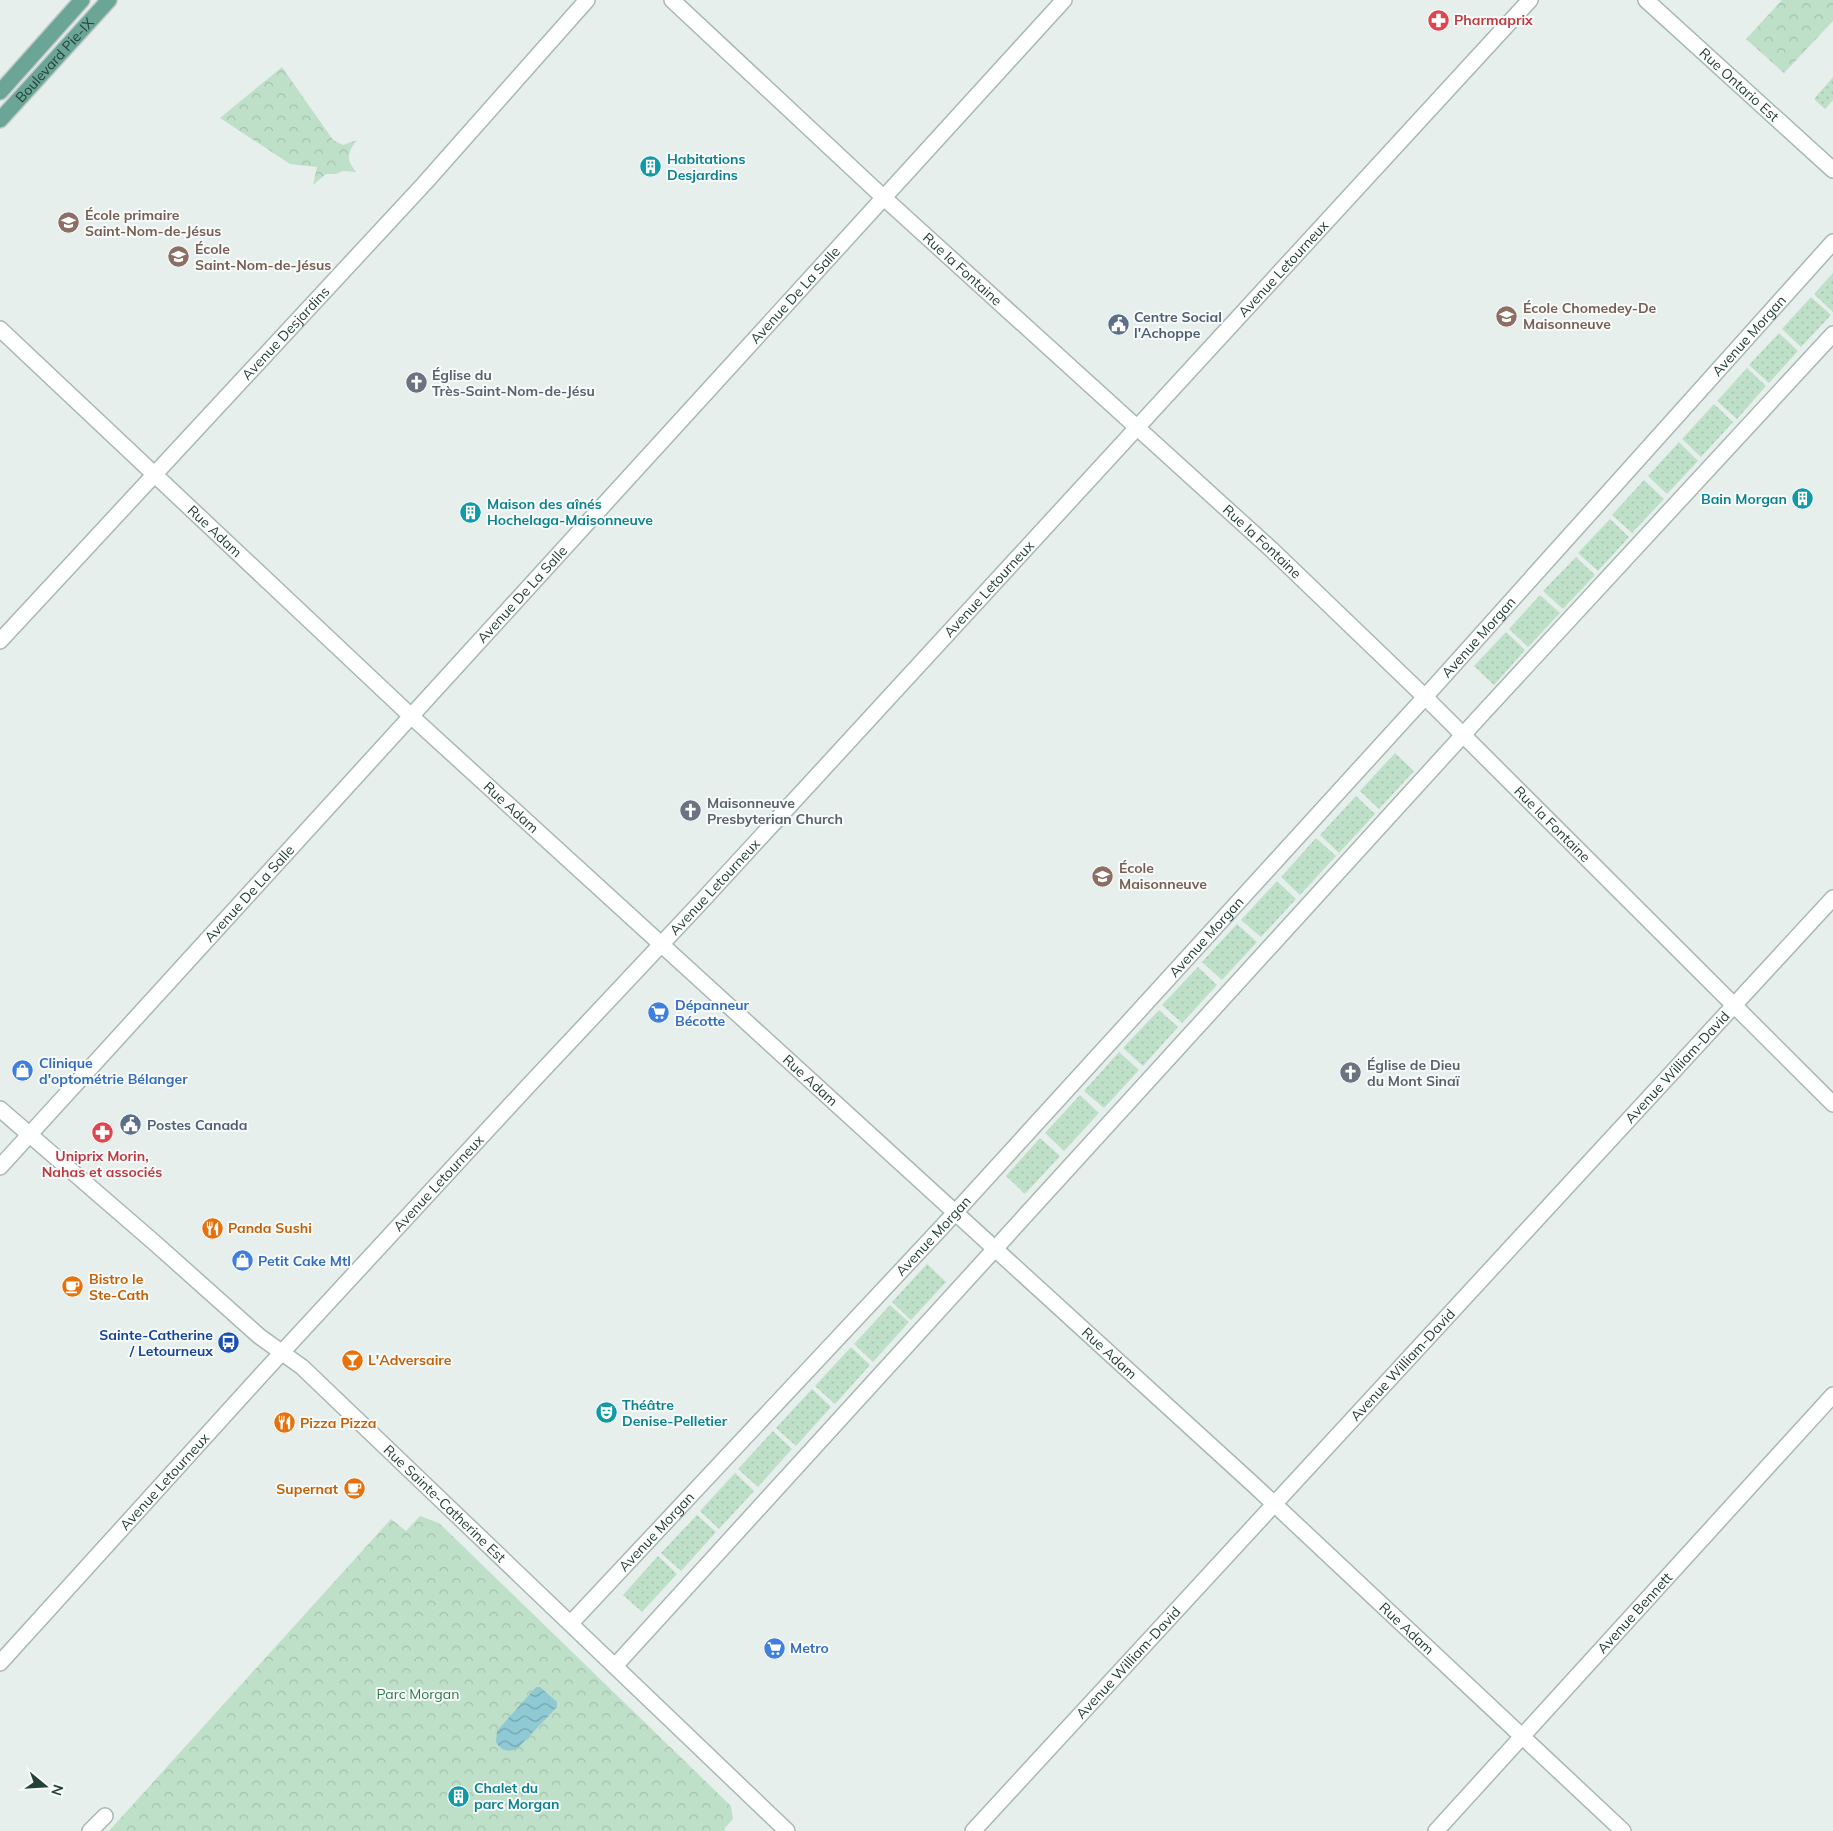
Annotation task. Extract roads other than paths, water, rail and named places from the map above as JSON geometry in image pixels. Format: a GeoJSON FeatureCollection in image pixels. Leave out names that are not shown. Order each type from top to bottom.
{"type":"FeatureCollection","features":[{"type":"Feature","properties":{"kind":"main road","name":"Boulevard Pie-IX"},"geometry":{"type":"LineString","coordinates":[[0,92],[82,0]]}},
{"type":"Feature","properties":{"kind":"main road","name":"Boulevard Pie-IX"},"geometry":{"type":"LineString","coordinates":[[0,120],[109,0]]}},
{"type":"Feature","properties":{"kind":"street","name":"Avenue Desjardins"},"geometry":{"type":"LineString","coordinates":[[0,641],[424,184],[587,0]]}},
{"type":"Feature","properties":{"kind":"street","name":"Rue la Fontaine"},"geometry":{"type":"LineString","coordinates":[[672,0],[883,197],[1272,550],[1425,696],[1833,1104]]}},
{"type":"Feature","properties":{"kind":"street","name":"Avenue De La Salle"},"geometry":{"type":"LineString","coordinates":[[0,1167],[1064,0]]}},
{"type":"Feature","properties":{"kind":"street","name":"Avenue Letourneux"},"geometry":{"type":"LineString","coordinates":[[0,1663],[529,1084],[661,946],[1136,426],[1530,0]]}},
{"type":"Feature","properties":{"kind":"street","name":"Rue Ontario Est"},"geometry":{"type":"LineString","coordinates":[[1646,0],[1833,170]]}},
{"type":"Feature","properties":{"kind":"street","name":"Avenue Morgan"},"geometry":{"type":"LineString","coordinates":[[571,1623],[955,1212],[1425,696],[1833,242]]}},
{"type":"Feature","properties":{"kind":"street","name":"Rue Adam"},"geometry":{"type":"LineString","coordinates":[[0,329],[411,716],[1275,1505],[1622,1831]]}},
{"type":"Feature","properties":{"kind":"street"},"geometry":{"type":"LineString","coordinates":[[614,1666],[1833,334]]}},
{"type":"Feature","properties":{"kind":"street","name":"Avenue William-David"},"geometry":{"type":"LineString","coordinates":[[973,1831],[1833,898]]}},
{"type":"Feature","properties":{"kind":"street","name":"Rue Sainte-Catherine Est"},"geometry":{"type":"LineString","coordinates":[[0,1110],[149,1237],[259,1336],[302,1367],[787,1831]]}},
{"type":"Feature","properties":{"kind":"street","name":"Avenue Bennett"},"geometry":{"type":"LineString","coordinates":[[1436,1831],[1833,1395]]}},
{"type":"Feature","properties":{"kind":"street"},"geometry":{"type":"LineString","coordinates":[[90,1831],[105,1816]]}},
{"type":"Feature","properties":{"kind":"water"},"geometry":{"type":"Polygon","coordinates":[[[536,1687],[540,1687],[557,1702],[557,1707],[518,1748],[511,1750],[503,1749],[496,1742],[497,1731],[536,1687]]]}},
{"type":"Feature","properties":{"kind":"place","name":"Pharmaprix"},"geometry":{"type":"Point","coordinates":[1438,20]}},
{"type":"Feature","properties":{"kind":"place","name":"Habitations Desjardins"},"geometry":{"type":"Point","coordinates":[651,167]}},
{"type":"Feature","properties":{"kind":"place","name":"École primaire Saint-Nom-de-Jésus"},"geometry":{"type":"Point","coordinates":[69,223]}},
{"type":"Feature","properties":{"kind":"place","name":"École Saint-Nom-de-Jésus"},"geometry":{"type":"Point","coordinates":[179,257]}},
{"type":"Feature","properties":{"kind":"place","name":"École Chomedey-De Maisonneuve"},"geometry":{"type":"Point","coordinates":[1507,316]}},
{"type":"Feature","properties":{"kind":"place","name":"Centre Social l'Achoppe"},"geometry":{"type":"Point","coordinates":[1118,325]}},
{"type":"Feature","properties":{"kind":"place","name":"Église du Très-Saint-Nom-de-Jésu"},"geometry":{"type":"Point","coordinates":[416,383]}},
{"type":"Feature","properties":{"kind":"place","name":"Bain Morgan"},"geometry":{"type":"Point","coordinates":[1803,499]}},
{"type":"Feature","properties":{"kind":"place","name":"Maison des aînés Hochelaga-Maisonneuve"},"geometry":{"type":"Point","coordinates":[471,512]}},
{"type":"Feature","properties":{"kind":"place","name":"Maisonneuve Presbyterian Church"},"geometry":{"type":"Point","coordinates":[691,811]}},
{"type":"Feature","properties":{"kind":"place","name":"École Maisonneuve"},"geometry":{"type":"Point","coordinates":[1103,876]}},
{"type":"Feature","properties":{"kind":"place","name":"Dépanneur Bécotte"},"geometry":{"type":"Point","coordinates":[659,1013]}},
{"type":"Feature","properties":{"kind":"place","name":"Clinique d'optométrie Bélanger"},"geometry":{"type":"Point","coordinates":[23,1071]}},
{"type":"Feature","properties":{"kind":"place","name":"Église de Dieu du Mont Sinaï"},"geometry":{"type":"Point","coordinates":[1351,1073]}},
{"type":"Feature","properties":{"kind":"place","name":"Postes Canada"},"geometry":{"type":"Point","coordinates":[131,1125]}},
{"type":"Feature","properties":{"kind":"place","name":"Uniprix Morin, Nahas et associés"},"geometry":{"type":"Point","coordinates":[102,1133]}},
{"type":"Feature","properties":{"kind":"place","name":"Panda Sushi"},"geometry":{"type":"Point","coordinates":[212,1228]}},
{"type":"Feature","properties":{"kind":"place","name":"Petit Cake Mtl"},"geometry":{"type":"Point","coordinates":[242,1261]}},
{"type":"Feature","properties":{"kind":"place","name":"Bistro le Ste-Cath"},"geometry":{"type":"Point","coordinates":[73,1287]}},
{"type":"Feature","properties":{"kind":"place","name":"Sainte-Catherine / Letourneux"},"geometry":{"type":"Point","coordinates":[229,1343]}},
{"type":"Feature","properties":{"kind":"place","name":"L'Adversaire"},"geometry":{"type":"Point","coordinates":[352,1360]}},
{"type":"Feature","properties":{"kind":"place","name":"Théâtre Denise-Pelletier"},"geometry":{"type":"Point","coordinates":[606,1413]}},
{"type":"Feature","properties":{"kind":"place","name":"Pizza Pizza"},"geometry":{"type":"Point","coordinates":[284,1423]}},
{"type":"Feature","properties":{"kind":"place","name":"Supernat"},"geometry":{"type":"Point","coordinates":[354,1489]}},
{"type":"Feature","properties":{"kind":"place","name":"Metro"},"geometry":{"type":"Point","coordinates":[774,1648]}},
{"type":"Feature","properties":{"kind":"place","name":"Chalet du parc Morgan"},"geometry":{"type":"Point","coordinates":[458,1796]}},
{"type":"Feature","properties":{"kind":"park label","name":"Parc Morgan"},"geometry":{"type":"Point","coordinates":[418,1694]}}]}
